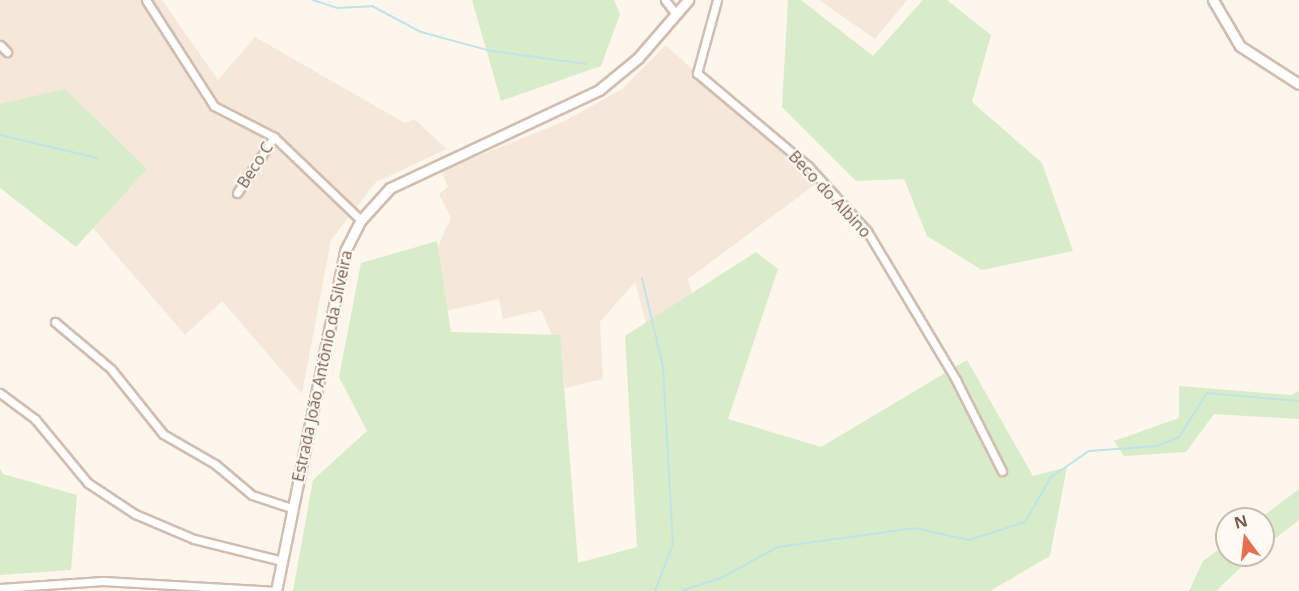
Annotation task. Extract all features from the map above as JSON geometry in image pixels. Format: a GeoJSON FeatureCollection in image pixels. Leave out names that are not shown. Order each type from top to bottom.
{"type":"FeatureCollection","features":[{"type":"Feature","properties":{"kind":"main road","name":"Estrada João Antônio da Silveira"},"geometry":{"type":"LineString","coordinates":[[276,591],[291,508],[345,251],[361,220],[390,188],[599,90],[638,58],[688,0]]}},
{"type":"Feature","properties":{"kind":"main road"},"geometry":{"type":"LineString","coordinates":[[1213,0],[1240,46],[1299,84]]}},
{"type":"Feature","properties":{"kind":"street"},"geometry":{"type":"LineString","coordinates":[[146,0],[214,106],[274,137],[361,220]]}},
{"type":"Feature","properties":{"kind":"street"},"geometry":{"type":"LineString","coordinates":[[664,0],[676,14]]}},
{"type":"Feature","properties":{"kind":"street","name":"Beco do Albino"},"geometry":{"type":"LineString","coordinates":[[717,0],[697,72],[808,166],[867,231],[938,348],[1002,471]]}},
{"type":"Feature","properties":{"kind":"street"},"geometry":{"type":"LineString","coordinates":[[0,45],[7,52]]}},
{"type":"Feature","properties":{"kind":"street","name":"Beco C"},"geometry":{"type":"LineString","coordinates":[[237,192],[274,137]]}},
{"type":"Feature","properties":{"kind":"street"},"geometry":{"type":"LineString","coordinates":[[55,322],[111,369],[163,434],[216,464],[252,495],[291,508]]}},
{"type":"Feature","properties":{"kind":"street"},"geometry":{"type":"LineString","coordinates":[[0,393],[35,419],[88,483],[135,514],[194,539],[282,561]]}},
{"type":"Feature","properties":{"kind":"street"},"geometry":{"type":"LineString","coordinates":[[0,588],[103,581],[276,591]]}},
{"type":"Feature","properties":{"kind":"shaded area"},"geometry":{"type":"Polygon","coordinates":[[[0,0],[162,0],[218,80],[255,37],[405,123],[414,119],[447,149],[376,182],[331,240],[302,394],[222,301],[185,335],[0,120],[0,0]]]}},
{"type":"Feature","properties":{"kind":"shaded area"},"geometry":{"type":"Polygon","coordinates":[[[819,0],[907,0],[875,39],[819,0]]]}},
{"type":"Feature","properties":{"kind":"shaded area"},"geometry":{"type":"Polygon","coordinates":[[[666,45],[816,184],[688,279],[692,294],[649,334],[635,282],[600,322],[603,379],[565,388],[561,356],[541,310],[503,319],[499,299],[441,312],[428,267],[451,218],[439,194],[448,187],[441,171],[563,122],[622,89],[666,45]]]}},
{"type":"Feature","properties":{"kind":"green space"},"geometry":{"type":"Polygon","coordinates":[[[472,0],[614,0],[620,14],[601,66],[501,101],[472,0]]]}},
{"type":"Feature","properties":{"kind":"green space"},"geometry":{"type":"Polygon","coordinates":[[[788,0],[801,0],[873,56],[923,0],[947,0],[991,35],[972,102],[1042,163],[1073,251],[982,270],[927,236],[904,179],[856,181],[782,107],[788,0]]]}},
{"type":"Feature","properties":{"kind":"green space"},"geometry":{"type":"Polygon","coordinates":[[[65,89],[147,169],[76,247],[0,188],[0,104],[65,89]]]}},
{"type":"Feature","properties":{"kind":"green space"},"geometry":{"type":"Polygon","coordinates":[[[437,241],[451,332],[560,335],[578,563],[637,547],[625,336],[756,252],[778,269],[728,419],[821,447],[967,360],[1033,476],[1067,467],[1050,556],[990,591],[293,591],[313,480],[367,431],[339,377],[361,263],[437,241]]]}},
{"type":"Feature","properties":{"kind":"green space"},"geometry":{"type":"Polygon","coordinates":[[[1179,386],[1291,395],[1299,391],[1299,419],[1214,414],[1186,452],[1124,456],[1114,441],[1179,418],[1179,386]]]}},
{"type":"Feature","properties":{"kind":"green space"},"geometry":{"type":"Polygon","coordinates":[[[0,468],[3,474],[77,495],[71,570],[0,575],[0,468]]]}},
{"type":"Feature","properties":{"kind":"green space"},"geometry":{"type":"Polygon","coordinates":[[[1299,489],[1299,520],[1275,539],[1275,507],[1299,489]]]}},
{"type":"Feature","properties":{"kind":"green space"},"geometry":{"type":"Polygon","coordinates":[[[1215,552],[1215,567],[1241,567],[1216,591],[1189,591],[1203,561],[1215,552]]]}},
{"type":"Feature","properties":{"kind":"waterway"},"geometry":{"type":"LineString","coordinates":[[313,0],[337,8],[372,6],[421,32],[491,51],[586,64]]}},
{"type":"Feature","properties":{"kind":"waterway"},"geometry":{"type":"LineString","coordinates":[[0,135],[97,158]]}},
{"type":"Feature","properties":{"kind":"waterway"},"geometry":{"type":"LineString","coordinates":[[642,278],[663,367],[673,544],[655,591]]}},
{"type":"Feature","properties":{"kind":"waterway"},"geometry":{"type":"LineString","coordinates":[[681,591],[721,578],[778,547],[915,528],[969,540],[1025,522],[1051,477],[1089,451],[1157,446],[1179,437],[1207,393],[1299,401]]}}]}
